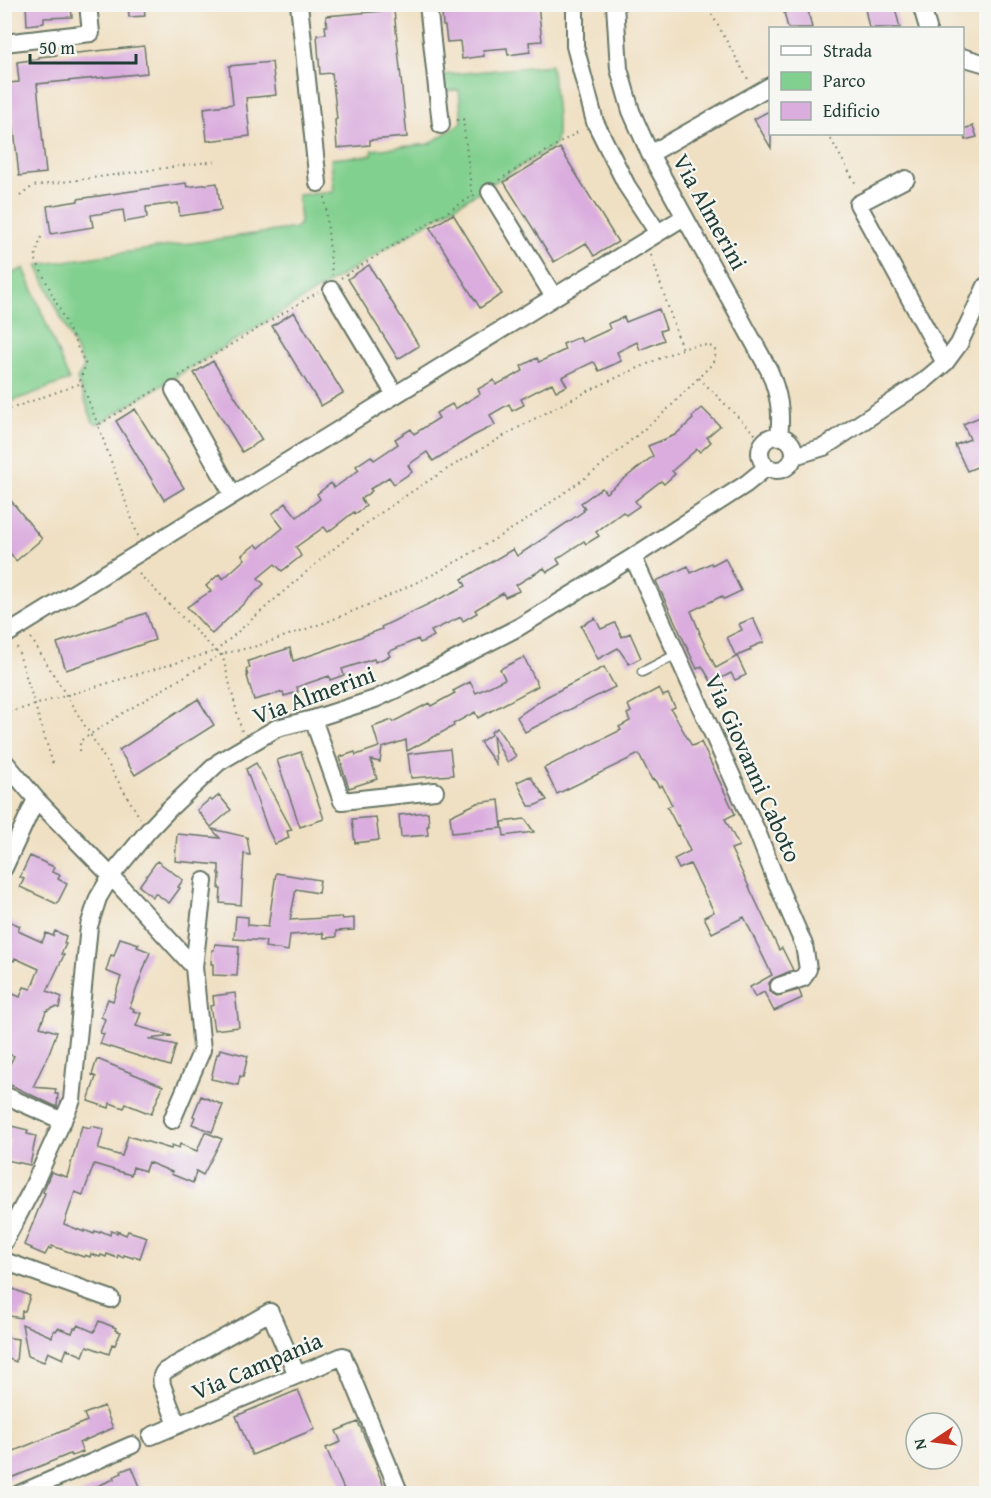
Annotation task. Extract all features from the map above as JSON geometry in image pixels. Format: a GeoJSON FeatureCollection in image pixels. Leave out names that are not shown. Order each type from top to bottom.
{"type":"FeatureCollection","features":[{"type":"Feature","properties":{"kind":"street"},"geometry":{"type":"LineString","coordinates":[[4,44],[91,33],[88,4]]}},
{"type":"Feature","properties":{"kind":"street"},"geometry":{"type":"LineString","coordinates":[[299,4],[318,183]]}},
{"type":"Feature","properties":{"kind":"street"},"geometry":{"type":"LineString","coordinates":[[428,4],[440,123]]}},
{"type":"Feature","properties":{"kind":"street"},"geometry":{"type":"LineString","coordinates":[[575,4],[575,46],[595,122],[652,237]]}},
{"type":"Feature","properties":{"kind":"street","name":"Via Almerini"},"geometry":{"type":"LineString","coordinates":[[615,4],[620,69],[631,111],[650,154],[770,370],[776,386],[781,421],[772,440]]}},
{"type":"Feature","properties":{"kind":"street"},"geometry":{"type":"LineString","coordinates":[[921,4],[928,27]]}},
{"type":"Feature","properties":{"kind":"street"},"geometry":{"type":"LineString","coordinates":[[964,57],[987,64]]}},
{"type":"Feature","properties":{"kind":"street"},"geometry":{"type":"LineString","coordinates":[[650,154],[764,90]]}},
{"type":"Feature","properties":{"kind":"street"},"geometry":{"type":"LineString","coordinates":[[906,179],[858,204],[945,363]]}},
{"type":"Feature","properties":{"kind":"street"},"geometry":{"type":"LineString","coordinates":[[489,188],[554,297]]}},
{"type":"Feature","properties":{"kind":"street"},"geometry":{"type":"LineString","coordinates":[[13,630],[684,217]]}},
{"type":"Feature","properties":{"kind":"street"},"geometry":{"type":"LineString","coordinates":[[794,456],[824,447],[905,395],[945,363],[959,344],[987,286]]}},
{"type":"Feature","properties":{"kind":"street"},"geometry":{"type":"LineString","coordinates":[[332,287],[395,395]]}},
{"type":"Feature","properties":{"kind":"street"},"geometry":{"type":"LineString","coordinates":[[170,384],[233,495]]}},
{"type":"Feature","properties":{"kind":"street"},"geometry":{"type":"LineString","coordinates":[[772,440],[789,441],[794,456],[790,465],[776,470],[767,467],[761,458],[761,448],[772,440]]}},
{"type":"Feature","properties":{"kind":"street","name":"Via Almerini"},"geometry":{"type":"LineString","coordinates":[[4,1242],[31,1191],[72,1100],[89,926],[98,898],[111,876],[168,810],[219,762],[246,746],[277,729],[375,699],[519,627],[633,557],[746,484],[767,467]]}},
{"type":"Feature","properties":{"kind":"street","name":"Via Giovanni Caboto"},"geometry":{"type":"LineString","coordinates":[[633,557],[758,834],[804,945],[808,969],[803,978],[779,986]]}},
{"type":"Feature","properties":{"kind":"street"},"geometry":{"type":"LineString","coordinates":[[313,719],[342,801],[435,791]]}},
{"type":"Feature","properties":{"kind":"street"},"geometry":{"type":"LineString","coordinates":[[4,761],[36,799],[111,876],[194,968]]}},
{"type":"Feature","properties":{"kind":"street"},"geometry":{"type":"LineString","coordinates":[[4,868],[36,799]]}},
{"type":"Feature","properties":{"kind":"street"},"geometry":{"type":"LineString","coordinates":[[172,1120],[202,1050],[194,968],[204,881]]}},
{"type":"Feature","properties":{"kind":"street"},"geometry":{"type":"LineString","coordinates":[[4,1095],[63,1121]]}},
{"type":"Feature","properties":{"kind":"street"},"geometry":{"type":"LineString","coordinates":[[4,1261],[111,1299]]}},
{"type":"Feature","properties":{"kind":"street"},"geometry":{"type":"LineString","coordinates":[[177,1425],[162,1385],[162,1373],[270,1312],[297,1375]]}},
{"type":"Feature","properties":{"kind":"street","name":"Via Campania"},"geometry":{"type":"LineString","coordinates":[[151,1436],[343,1356],[400,1494]]}},
{"type":"Feature","properties":{"kind":"street"},"geometry":{"type":"LineString","coordinates":[[19,1494],[132,1445]]}},
{"type":"Feature","properties":{"kind":"lane"},"geometry":{"type":"LineString","coordinates":[[642,672],[677,654]]}},
{"type":"Feature","properties":{"kind":"path"},"geometry":{"type":"LineString","coordinates":[[706,4],[764,90]]}},
{"type":"Feature","properties":{"kind":"path"},"geometry":{"type":"LineString","coordinates":[[440,123],[463,119],[472,197]]}},
{"type":"Feature","properties":{"kind":"path"},"geometry":{"type":"LineString","coordinates":[[98,425],[332,287],[472,197],[595,122]]}},
{"type":"Feature","properties":{"kind":"path"},"geometry":{"type":"LineString","coordinates":[[829,135],[865,201]]}},
{"type":"Feature","properties":{"kind":"path"},"geometry":{"type":"LineString","coordinates":[[20,196],[33,186],[216,161]]}},
{"type":"Feature","properties":{"kind":"path"},"geometry":{"type":"LineString","coordinates":[[318,183],[324,195],[332,287]]}},
{"type":"Feature","properties":{"kind":"path"},"geometry":{"type":"LineString","coordinates":[[40,237],[35,258],[86,365],[80,379],[142,550]]}},
{"type":"Feature","properties":{"kind":"path"},"geometry":{"type":"LineString","coordinates":[[652,237],[682,349]]}},
{"type":"Feature","properties":{"kind":"path"},"geometry":{"type":"LineString","coordinates":[[4,714],[216,651],[338,546],[399,500],[453,465],[575,397],[682,349],[707,345],[715,349],[713,363],[669,408],[596,470],[525,521],[438,572],[380,600],[329,621],[257,646],[222,654],[90,734],[80,741],[80,751]]}},
{"type":"Feature","properties":{"kind":"path"},"geometry":{"type":"LineString","coordinates":[[699,378],[772,440]]}},
{"type":"Feature","properties":{"kind":"path"},"geometry":{"type":"LineString","coordinates":[[4,411],[82,383]]}},
{"type":"Feature","properties":{"kind":"path"},"geometry":{"type":"LineString","coordinates":[[126,561],[216,651],[222,654],[246,746]]}},
{"type":"Feature","properties":{"kind":"path"},"geometry":{"type":"LineString","coordinates":[[13,630],[66,695],[148,831]]}},
{"type":"Feature","properties":{"kind":"path"},"geometry":{"type":"LineString","coordinates":[[13,630],[54,767]]}},
{"type":"Feature","properties":{"kind":"green space"},"geometry":{"type":"Polygon","coordinates":[[[551,65],[557,120],[554,146],[100,423],[93,422],[77,379],[84,368],[37,265],[296,228],[300,223],[298,195],[334,192],[331,159],[372,155],[372,150],[429,144],[462,122],[459,90],[444,91],[443,75],[551,65]]]}},
{"type":"Feature","properties":{"kind":"green space"},"geometry":{"type":"Polygon","coordinates":[[[24,268],[69,380],[5,404],[5,277],[24,268]]]}},
{"type":"Feature","properties":{"kind":"building"},"geometry":{"type":"Polygon","coordinates":[[[26,4],[71,5],[72,17],[44,18],[44,23],[27,25],[26,4]]]}},
{"type":"Feature","properties":{"kind":"building"},"geometry":{"type":"Polygon","coordinates":[[[128,4],[144,4],[145,16],[129,17],[128,4]]]}},
{"type":"Feature","properties":{"kind":"building"},"geometry":{"type":"Polygon","coordinates":[[[456,4],[538,4],[542,41],[529,42],[530,52],[508,55],[507,48],[483,50],[484,56],[462,59],[460,41],[447,42],[445,26],[443,26],[442,13],[457,11],[456,4]]]}},
{"type":"Feature","properties":{"kind":"building"},"geometry":{"type":"Polygon","coordinates":[[[864,4],[894,4],[900,27],[869,27],[864,4]]]}},
{"type":"Feature","properties":{"kind":"building"},"geometry":{"type":"Polygon","coordinates":[[[807,6],[812,27],[788,27],[784,12],[807,6]]]}},
{"type":"Feature","properties":{"kind":"building"},"geometry":{"type":"Polygon","coordinates":[[[394,10],[407,137],[370,140],[370,145],[337,148],[335,120],[337,119],[332,73],[320,74],[317,35],[326,34],[326,16],[394,10]]]}},
{"type":"Feature","properties":{"kind":"building"},"geometry":{"type":"Polygon","coordinates":[[[144,46],[147,73],[37,84],[46,173],[19,176],[9,83],[19,82],[17,62],[39,59],[39,57],[144,46]]]}},
{"type":"Feature","properties":{"kind":"building"},"geometry":{"type":"Polygon","coordinates":[[[272,62],[276,95],[246,98],[250,136],[207,141],[204,108],[233,104],[229,66],[272,62]]]}},
{"type":"Feature","properties":{"kind":"building"},"geometry":{"type":"Polygon","coordinates":[[[769,111],[771,148],[754,119],[769,111]]]}},
{"type":"Feature","properties":{"kind":"building"},"geometry":{"type":"Polygon","coordinates":[[[973,126],[977,137],[965,140],[964,129],[973,126]]]}},
{"type":"Feature","properties":{"kind":"building"},"geometry":{"type":"Polygon","coordinates":[[[560,148],[618,242],[594,256],[586,243],[554,262],[504,182],[560,148]]]}},
{"type":"Feature","properties":{"kind":"building"},"geometry":{"type":"Polygon","coordinates":[[[186,183],[187,187],[217,183],[221,210],[180,216],[178,203],[146,207],[147,218],[125,222],[123,210],[91,215],[93,227],[51,234],[47,206],[78,201],[78,199],[186,183]]]}},
{"type":"Feature","properties":{"kind":"building"},"geometry":{"type":"Polygon","coordinates":[[[453,214],[502,294],[480,308],[430,228],[453,214]]]}},
{"type":"Feature","properties":{"kind":"building"},"geometry":{"type":"Polygon","coordinates":[[[369,265],[419,346],[398,359],[348,279],[369,265]]]}},
{"type":"Feature","properties":{"kind":"building"},"geometry":{"type":"Polygon","coordinates":[[[659,309],[666,329],[660,331],[664,340],[640,350],[637,342],[617,352],[621,361],[599,371],[593,362],[562,377],[567,386],[556,391],[552,383],[521,399],[524,405],[512,411],[509,404],[490,415],[495,425],[433,461],[427,452],[408,465],[412,472],[394,484],[389,477],[370,489],[372,491],[361,499],[366,506],[355,514],[354,512],[328,532],[324,527],[296,547],[301,556],[282,571],[275,564],[258,578],[264,584],[212,634],[187,607],[211,591],[206,586],[219,574],[223,579],[245,559],[242,555],[256,544],[259,548],[283,528],[272,514],[286,503],[297,517],[320,499],[317,494],[331,483],[334,488],[359,470],[356,466],[371,456],[374,460],[398,444],[395,439],[411,429],[414,434],[439,418],[436,413],[452,404],[455,409],[480,394],[478,389],[494,380],[496,385],[523,371],[521,366],[537,358],[539,362],[565,350],[563,344],[580,337],[582,342],[610,329],[609,323],[624,317],[626,322],[659,309]]]}},
{"type":"Feature","properties":{"kind":"building"},"geometry":{"type":"Polygon","coordinates":[[[294,312],[343,393],[321,406],[272,326],[294,312]]]}},
{"type":"Feature","properties":{"kind":"building"},"geometry":{"type":"Polygon","coordinates":[[[213,361],[262,440],[242,452],[194,373],[213,361]]]}},
{"type":"Feature","properties":{"kind":"building"},"geometry":{"type":"Polygon","coordinates":[[[702,408],[720,426],[707,437],[711,442],[700,452],[697,449],[672,471],[675,474],[664,484],[661,481],[635,501],[639,506],[626,515],[623,512],[596,532],[599,536],[586,544],[584,541],[557,559],[560,564],[547,572],[544,568],[516,585],[519,591],[505,597],[503,593],[475,610],[477,613],[463,621],[461,617],[431,631],[434,636],[420,643],[418,639],[388,652],[390,656],[375,662],[374,659],[342,669],[344,675],[330,680],[329,676],[297,687],[298,692],[284,696],[283,692],[254,700],[247,676],[246,669],[250,668],[248,661],[290,648],[293,661],[320,652],[382,629],[381,627],[466,586],[462,579],[513,549],[517,556],[584,511],[585,508],[581,503],[602,488],[606,493],[653,456],[648,446],[675,435],[702,408]]]}},
{"type":"Feature","properties":{"kind":"building"},"geometry":{"type":"Polygon","coordinates":[[[135,409],[184,488],[164,500],[116,421],[135,409]]]}},
{"type":"Feature","properties":{"kind":"building"},"geometry":{"type":"Polygon","coordinates":[[[987,414],[987,463],[967,471],[955,445],[970,439],[963,424],[987,414]]]}},
{"type":"Feature","properties":{"kind":"building"},"geometry":{"type":"Polygon","coordinates":[[[4,492],[42,539],[16,561],[4,545],[4,492]]]}},
{"type":"Feature","properties":{"kind":"building"},"geometry":{"type":"Polygon","coordinates":[[[725,558],[741,591],[724,599],[722,596],[691,611],[699,633],[716,668],[736,657],[727,637],[742,630],[739,624],[753,618],[764,642],[737,656],[746,675],[735,680],[731,673],[712,683],[702,666],[697,669],[656,581],[688,566],[691,573],[725,558]]]}},
{"type":"Feature","properties":{"kind":"building"},"geometry":{"type":"Polygon","coordinates":[[[146,613],[155,640],[66,670],[57,643],[146,613]]]}},
{"type":"Feature","properties":{"kind":"building"},"geometry":{"type":"Polygon","coordinates":[[[595,618],[601,629],[615,623],[622,637],[630,633],[641,658],[629,664],[618,648],[598,659],[581,626],[595,618]]]}},
{"type":"Feature","properties":{"kind":"building"},"geometry":{"type":"Polygon","coordinates":[[[524,657],[538,686],[478,718],[475,712],[407,751],[406,740],[382,748],[380,762],[371,760],[377,779],[349,788],[340,757],[355,752],[356,755],[379,747],[373,727],[392,720],[393,722],[429,703],[431,706],[470,682],[476,693],[505,679],[500,669],[524,657]]]}},
{"type":"Feature","properties":{"kind":"building"},"geometry":{"type":"Polygon","coordinates":[[[604,667],[615,687],[525,732],[517,717],[546,697],[604,667]]]}},
{"type":"Feature","properties":{"kind":"building"},"geometry":{"type":"Polygon","coordinates":[[[659,688],[663,696],[668,694],[675,707],[671,709],[692,746],[701,742],[735,814],[725,819],[739,846],[731,849],[779,950],[782,948],[793,970],[772,979],[769,983],[769,990],[777,996],[799,990],[802,998],[774,1011],[764,992],[755,997],[750,987],[772,975],[744,917],[712,933],[704,917],[714,912],[690,864],[679,869],[674,859],[690,851],[667,807],[672,805],[662,785],[659,787],[654,779],[652,780],[639,754],[557,794],[544,768],[621,730],[619,727],[630,721],[627,714],[631,712],[628,705],[659,688]]]}},
{"type":"Feature","properties":{"kind":"building"},"geometry":{"type":"Polygon","coordinates":[[[198,699],[214,725],[135,775],[119,750],[198,699]]]}},
{"type":"Feature","properties":{"kind":"building"},"geometry":{"type":"Polygon","coordinates":[[[497,728],[516,756],[507,762],[493,735],[496,764],[480,742],[497,728]]]}},
{"type":"Feature","properties":{"kind":"building"},"geometry":{"type":"Polygon","coordinates":[[[450,749],[453,775],[411,778],[408,754],[450,749]]]}},
{"type":"Feature","properties":{"kind":"building"},"geometry":{"type":"Polygon","coordinates":[[[301,752],[324,819],[300,827],[277,760],[301,752]]]}},
{"type":"Feature","properties":{"kind":"building"},"geometry":{"type":"Polygon","coordinates":[[[256,763],[292,830],[287,831],[289,838],[275,844],[246,769],[256,763]]]}},
{"type":"Feature","properties":{"kind":"building"},"geometry":{"type":"Polygon","coordinates":[[[530,776],[547,800],[534,806],[529,806],[517,782],[530,776]]]}},
{"type":"Feature","properties":{"kind":"building"},"geometry":{"type":"Polygon","coordinates":[[[219,795],[231,810],[211,827],[197,810],[219,795]]]}},
{"type":"Feature","properties":{"kind":"building"},"geometry":{"type":"Polygon","coordinates":[[[499,800],[502,828],[452,833],[450,816],[477,803],[499,800]]]}},
{"type":"Feature","properties":{"kind":"building"},"geometry":{"type":"Polygon","coordinates":[[[428,812],[428,835],[401,837],[399,815],[428,812]]]}},
{"type":"Feature","properties":{"kind":"building"},"geometry":{"type":"Polygon","coordinates":[[[376,817],[379,840],[355,843],[352,819],[376,817]]]}},
{"type":"Feature","properties":{"kind":"building"},"geometry":{"type":"Polygon","coordinates":[[[525,819],[534,832],[504,836],[502,822],[525,819]]]}},
{"type":"Feature","properties":{"kind":"building"},"geometry":{"type":"Polygon","coordinates":[[[212,829],[247,837],[250,855],[244,854],[241,905],[220,903],[219,865],[175,861],[177,834],[220,838],[212,829]]]}},
{"type":"Feature","properties":{"kind":"building"},"geometry":{"type":"Polygon","coordinates":[[[30,856],[54,867],[52,872],[60,875],[58,879],[67,884],[57,904],[20,887],[24,879],[20,877],[30,856]]]}},
{"type":"Feature","properties":{"kind":"building"},"geometry":{"type":"Polygon","coordinates":[[[157,861],[183,880],[169,903],[155,893],[153,897],[139,886],[157,861]]]}},
{"type":"Feature","properties":{"kind":"building"},"geometry":{"type":"Polygon","coordinates":[[[276,873],[320,880],[318,893],[296,889],[290,920],[354,918],[354,930],[336,931],[336,937],[324,938],[323,933],[290,935],[288,951],[265,947],[266,941],[234,939],[236,916],[248,917],[248,925],[268,927],[276,873]]]}},
{"type":"Feature","properties":{"kind":"building"},"geometry":{"type":"Polygon","coordinates":[[[4,919],[20,926],[18,931],[42,942],[46,933],[53,936],[55,931],[66,936],[64,943],[66,944],[61,954],[64,955],[47,991],[62,997],[59,1008],[55,1007],[46,1011],[40,1027],[57,1032],[33,1087],[56,1089],[57,1107],[4,1082],[4,1076],[14,1056],[4,1053],[4,990],[20,997],[24,987],[31,989],[39,969],[15,958],[14,961],[4,956],[4,919]]]}},
{"type":"Feature","properties":{"kind":"building"},"geometry":{"type":"Polygon","coordinates":[[[120,938],[139,944],[137,947],[150,952],[130,1007],[134,1009],[133,1011],[141,1013],[136,1026],[172,1036],[149,1039],[176,1045],[170,1066],[100,1044],[104,1034],[100,1033],[105,1019],[101,1017],[108,999],[113,1001],[121,977],[106,971],[120,938]]]}},
{"type":"Feature","properties":{"kind":"building"},"geometry":{"type":"Polygon","coordinates":[[[215,944],[239,946],[237,976],[213,975],[213,964],[211,964],[215,944]]]}},
{"type":"Feature","properties":{"kind":"building"},"geometry":{"type":"Polygon","coordinates":[[[235,993],[239,1027],[214,1030],[210,1006],[214,1005],[213,996],[235,993]]]}},
{"type":"Feature","properties":{"kind":"building"},"geometry":{"type":"Polygon","coordinates":[[[220,1049],[248,1056],[243,1077],[240,1076],[238,1085],[211,1079],[220,1049]]]}},
{"type":"Feature","properties":{"kind":"building"},"geometry":{"type":"Polygon","coordinates":[[[97,1059],[163,1086],[151,1114],[126,1104],[124,1108],[110,1103],[109,1108],[88,1101],[96,1077],[92,1075],[97,1059]]]}},
{"type":"Feature","properties":{"kind":"building"},"geometry":{"type":"Polygon","coordinates":[[[201,1096],[223,1105],[212,1132],[192,1124],[201,1096]]]}},
{"type":"Feature","properties":{"kind":"building"},"geometry":{"type":"Polygon","coordinates":[[[7,1125],[28,1130],[27,1134],[36,1136],[30,1165],[6,1160],[10,1139],[4,1138],[7,1125]]]}},
{"type":"Feature","properties":{"kind":"building"},"geometry":{"type":"Polygon","coordinates":[[[82,1126],[104,1129],[98,1149],[122,1156],[128,1136],[171,1149],[172,1145],[179,1148],[180,1144],[197,1151],[205,1132],[222,1139],[203,1175],[196,1171],[193,1183],[148,1162],[145,1171],[133,1167],[131,1175],[94,1164],[83,1195],[75,1192],[64,1224],[94,1234],[95,1231],[100,1233],[101,1231],[110,1235],[111,1231],[117,1233],[117,1231],[126,1235],[128,1231],[147,1237],[140,1258],[124,1255],[123,1258],[118,1255],[117,1258],[107,1254],[106,1257],[91,1254],[90,1257],[85,1255],[84,1257],[52,1246],[45,1255],[24,1245],[51,1172],[67,1177],[82,1126]]]}},
{"type":"Feature","properties":{"kind":"building"},"geometry":{"type":"Polygon","coordinates":[[[4,1285],[30,1296],[21,1318],[4,1315],[4,1285]]]}},
{"type":"Feature","properties":{"kind":"building"},"geometry":{"type":"Polygon","coordinates":[[[99,1321],[121,1332],[115,1345],[112,1344],[109,1354],[87,1346],[83,1356],[67,1349],[63,1359],[48,1352],[44,1362],[28,1356],[22,1324],[52,1337],[54,1330],[58,1328],[72,1333],[78,1325],[94,1332],[99,1321]]]}},
{"type":"Feature","properties":{"kind":"building"},"geometry":{"type":"Polygon","coordinates":[[[4,1337],[18,1339],[16,1362],[4,1357],[4,1337]]]}},
{"type":"Feature","properties":{"kind":"building"},"geometry":{"type":"Polygon","coordinates":[[[298,1390],[315,1429],[252,1455],[236,1416],[298,1390]]]}},
{"type":"Feature","properties":{"kind":"building"},"geometry":{"type":"Polygon","coordinates":[[[104,1406],[113,1428],[79,1443],[83,1452],[72,1456],[70,1454],[4,1481],[4,1455],[87,1421],[84,1414],[104,1406]]]}},
{"type":"Feature","properties":{"kind":"building"},"geometry":{"type":"Polygon","coordinates":[[[358,1422],[387,1494],[346,1494],[326,1448],[341,1442],[336,1431],[358,1422]]]}},
{"type":"Feature","properties":{"kind":"building"},"geometry":{"type":"Polygon","coordinates":[[[132,1467],[143,1494],[78,1494],[114,1479],[113,1477],[122,1473],[121,1471],[132,1467]]]}}]}
